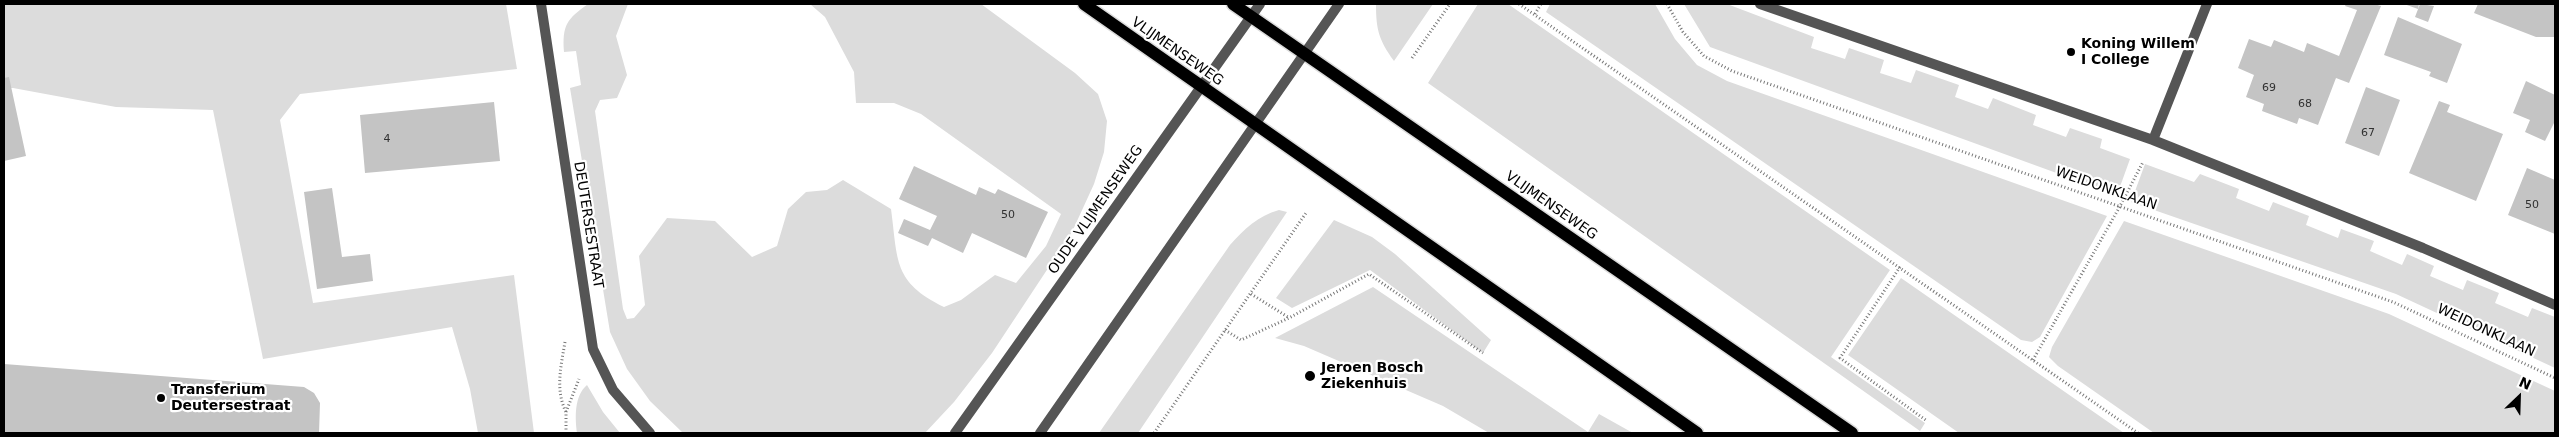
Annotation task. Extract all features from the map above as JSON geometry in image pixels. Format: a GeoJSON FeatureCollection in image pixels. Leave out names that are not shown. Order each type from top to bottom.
{"type":"FeatureCollection","features":[{"type":"Feature","properties":{"kind":"main road","name":"VLIJMENSEWEG"},"geometry":{"type":"LineString","coordinates":[[1084,4],[1697,433]]}},
{"type":"Feature","properties":{"kind":"main road","name":"VLIJMENSEWEG"},"geometry":{"type":"LineString","coordinates":[[1233,4],[1305,52],[1852,433]]}},
{"type":"Feature","properties":{"kind":"street","name":"DEUTERSESTRAAT"},"geometry":{"type":"LineString","coordinates":[[541,4],[593,350],[613,390],[650,433]]}},
{"type":"Feature","properties":{"kind":"street","name":"OUDE VLIJMENSEWEG"},"geometry":{"type":"LineString","coordinates":[[955,433],[1260,4]]}},
{"type":"Feature","properties":{"kind":"street"},"geometry":{"type":"LineString","coordinates":[[1040,433],[1210,192],[1254,124],[1339,4]]}},
{"type":"Feature","properties":{"kind":"street"},"geometry":{"type":"LineString","coordinates":[[1760,4],[2153,140],[2423,248],[2555,306]]}},
{"type":"Feature","properties":{"kind":"street"},"geometry":{"type":"LineString","coordinates":[[2153,140],[2207,4]]}},
{"type":"Feature","properties":{"kind":"path"},"geometry":{"type":"LineString","coordinates":[[1412,58],[1450,4]]}},
{"type":"Feature","properties":{"kind":"path"},"geometry":{"type":"LineString","coordinates":[[1520,4],[2138,433]]}},
{"type":"Feature","properties":{"kind":"path"},"geometry":{"type":"LineString","coordinates":[[1535,14],[1540,4]]}},
{"type":"Feature","properties":{"kind":"path","name":"WEIDONKLAAN"},"geometry":{"type":"LineString","coordinates":[[1667,4],[1683,32],[1704,56],[1732,71],[2393,302],[2555,378]]}},
{"type":"Feature","properties":{"kind":"path"},"geometry":{"type":"LineString","coordinates":[[2033,360],[2120,208],[2153,140]]}},
{"type":"Feature","properties":{"kind":"path"},"geometry":{"type":"LineString","coordinates":[[1154,433],[1306,213]]}},
{"type":"Feature","properties":{"kind":"path"},"geometry":{"type":"LineString","coordinates":[[1900,267],[1840,358],[1927,421]]}},
{"type":"Feature","properties":{"kind":"path"},"geometry":{"type":"LineString","coordinates":[[1226,330],[1241,340],[1289,318],[1369,274],[1483,352]]}},
{"type":"Feature","properties":{"kind":"path"},"geometry":{"type":"LineString","coordinates":[[1251,294],[1289,318]]}},
{"type":"Feature","properties":{"kind":"path"},"geometry":{"type":"LineString","coordinates":[[566,412],[566,433]]}},
{"type":"Feature","properties":{"kind":"shaded area"},"geometry":{"type":"Polygon","coordinates":[[[4,4],[506,4],[517,69],[300,94],[280,120],[313,303],[514,275],[534,433],[478,433],[470,389],[452,327],[263,359],[213,110],[116,107],[13,88],[4,88],[4,4]]]}},
{"type":"Feature","properties":{"kind":"shaded area"},"geometry":{"type":"Polygon","coordinates":[[[588,4],[628,4],[616,36],[627,75],[617,98],[600,100],[595,111],[623,309],[627,319],[634,318],[645,305],[639,256],[667,218],[715,221],[752,257],[777,246],[788,209],[806,192],[827,190],[843,180],[891,209],[897,256],[901,268],[915,288],[927,298],[944,307],[961,300],[995,275],[1016,283],[1046,246],[1061,214],[921,114],[894,103],[856,103],[854,72],[825,17],[810,4],[981,4],[1075,73],[1098,94],[1107,121],[1104,152],[1094,184],[1072,232],[992,353],[954,402],[925,433],[683,433],[650,401],[627,369],[610,332],[570,88],[581,85],[576,51],[564,52],[564,35],[567,23],[588,4]]]}},
{"type":"Feature","properties":{"kind":"shaded area"},"geometry":{"type":"Polygon","coordinates":[[[1376,4],[1433,4],[1394,61],[1379,34],[1376,4]]]}},
{"type":"Feature","properties":{"kind":"shaded area"},"geometry":{"type":"Polygon","coordinates":[[[1478,4],[1508,4],[1890,270],[1831,357],[1925,423],[1920,431],[1428,83],[1478,4]]]}},
{"type":"Feature","properties":{"kind":"shaded area"},"geometry":{"type":"Polygon","coordinates":[[[1550,4],[1655,4],[1675,39],[1697,65],[1727,81],[2107,216],[2040,337],[2032,342],[2021,340],[1546,12],[1550,4]]]}},
{"type":"Feature","properties":{"kind":"shaded area"},"geometry":{"type":"Polygon","coordinates":[[[1684,4],[1727,4],[1814,37],[1811,48],[1845,59],[1849,48],[1884,60],[1880,73],[1911,83],[1916,70],[1959,85],[1955,97],[1988,109],[1993,98],[2036,115],[2033,125],[2066,137],[2070,128],[2102,139],[2100,148],[2130,159],[2117,195],[1710,47],[1684,4]]]}},
{"type":"Feature","properties":{"kind":"shaded area"},"geometry":{"type":"Polygon","coordinates":[[[2145,164],[2194,182],[2200,174],[2239,189],[2236,198],[2269,211],[2273,202],[2309,216],[2306,225],[2338,238],[2341,229],[2374,241],[2370,251],[2402,265],[2407,254],[2434,266],[2430,276],[2463,290],[2467,280],[2499,293],[2495,303],[2528,317],[2532,308],[2555,317],[2555,368],[2396,294],[2131,202],[2145,164]]]}},
{"type":"Feature","properties":{"kind":"shaded area"},"geometry":{"type":"Polygon","coordinates":[[[1279,210],[1287,212],[1138,433],[1099,433],[1230,245],[1252,224],[1264,216],[1279,210]]]}},
{"type":"Feature","properties":{"kind":"shaded area"},"geometry":{"type":"Polygon","coordinates":[[[1334,220],[1372,237],[1395,254],[1491,340],[1483,353],[1370,270],[1292,308],[1276,298],[1334,220]]]}},
{"type":"Feature","properties":{"kind":"shaded area"},"geometry":{"type":"Polygon","coordinates":[[[2124,221],[2389,314],[2555,391],[2555,433],[2154,433],[2058,366],[2049,357],[2052,347],[2124,221]]]}},
{"type":"Feature","properties":{"kind":"shaded area"},"geometry":{"type":"Polygon","coordinates":[[[1901,278],[2124,433],[1959,433],[1848,355],[1901,278]]]}},
{"type":"Feature","properties":{"kind":"shaded area"},"geometry":{"type":"Polygon","coordinates":[[[1373,287],[1588,432],[1599,414],[1633,433],[1489,433],[1443,406],[1304,346],[1275,338],[1373,287]]]}},
{"type":"Feature","properties":{"kind":"shaded area"},"geometry":{"type":"Polygon","coordinates":[[[587,385],[603,412],[620,433],[577,433],[576,414],[578,401],[587,385]]]}},
{"type":"Feature","properties":{"kind":"building"},"geometry":{"type":"Polygon","coordinates":[[[2346,4],[2374,4],[2381,6],[2349,83],[2336,78],[2318,125],[2299,118],[2297,124],[2262,111],[2264,104],[2246,97],[2254,75],[2238,68],[2249,39],[2271,47],[2274,40],[2304,52],[2307,43],[2339,56],[2357,10],[2345,6],[2346,4]]]}},
{"type":"Feature","properties":{"kind":"building"},"geometry":{"type":"Polygon","coordinates":[[[2404,4],[2419,4],[2418,9],[2404,4]]]}},
{"type":"Feature","properties":{"kind":"building"},"geometry":{"type":"Polygon","coordinates":[[[2420,4],[2434,6],[2428,22],[2415,17],[2420,4]]]}},
{"type":"Feature","properties":{"kind":"building"},"geometry":{"type":"Polygon","coordinates":[[[2478,4],[2555,4],[2555,37],[2536,37],[2474,13],[2478,4]]]}},
{"type":"Feature","properties":{"kind":"building"},"geometry":{"type":"Polygon","coordinates":[[[2398,17],[2462,44],[2447,83],[2429,76],[2431,72],[2384,55],[2398,17]]]}},
{"type":"Feature","properties":{"kind":"building"},"geometry":{"type":"Polygon","coordinates":[[[9,77],[26,156],[4,161],[4,78],[9,77]]]}},
{"type":"Feature","properties":{"kind":"building"},"geometry":{"type":"Polygon","coordinates":[[[2526,81],[2555,95],[2555,121],[2545,141],[2525,132],[2530,120],[2513,113],[2526,81]]]}},
{"type":"Feature","properties":{"kind":"building"},"geometry":{"type":"Polygon","coordinates":[[[2366,87],[2400,100],[2379,156],[2345,143],[2366,87]]]}},
{"type":"Feature","properties":{"kind":"building"},"geometry":{"type":"Polygon","coordinates":[[[2439,101],[2450,105],[2447,112],[2503,134],[2476,201],[2409,173],[2439,101]]]}},
{"type":"Feature","properties":{"kind":"building"},"geometry":{"type":"Polygon","coordinates":[[[494,102],[500,161],[365,173],[360,115],[494,102]]]}},
{"type":"Feature","properties":{"kind":"building"},"geometry":{"type":"Polygon","coordinates":[[[914,166],[976,195],[979,187],[995,194],[998,189],[1048,212],[1026,258],[972,233],[963,253],[932,238],[928,246],[898,233],[904,219],[930,230],[937,216],[899,199],[914,166]]]}},
{"type":"Feature","properties":{"kind":"building"},"geometry":{"type":"Polygon","coordinates":[[[2527,168],[2555,180],[2555,234],[2508,215],[2527,168]]]}},
{"type":"Feature","properties":{"kind":"building"},"geometry":{"type":"Polygon","coordinates":[[[332,188],[342,257],[370,254],[373,281],[317,289],[304,192],[332,188]]]}},
{"type":"Feature","properties":{"kind":"building","name":"Transferium Deutersestraat"},"geometry":{"type":"Polygon","coordinates":[[[4,364],[304,387],[314,393],[320,403],[319,433],[4,433],[4,364]]]}},
{"type":"Feature","properties":{"kind":"place","name":"Koning Willem I College"},"geometry":{"type":"Point","coordinates":[2071,52]}},
{"type":"Feature","properties":{"kind":"place","name":"Jeroen Bosch Ziekenhuis"},"geometry":{"type":"Point","coordinates":[1310,376]}},
{"type":"Feature","properties":{"kind":"place","name":"Transferium Deutersestraat"},"geometry":{"type":"Point","coordinates":[161,398]}}]}
